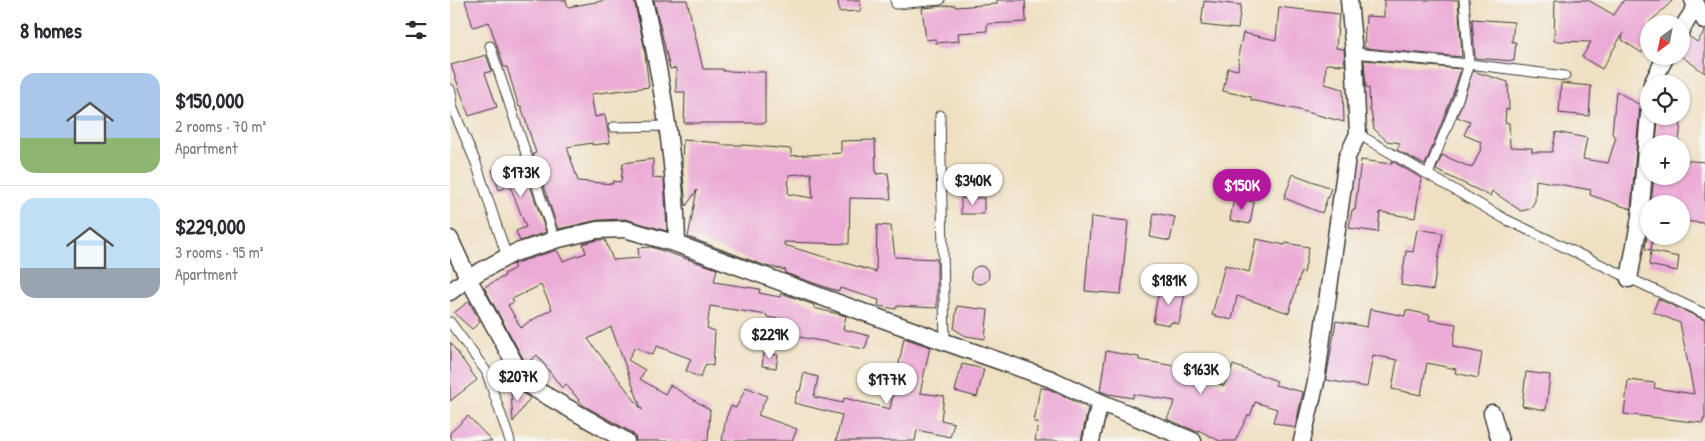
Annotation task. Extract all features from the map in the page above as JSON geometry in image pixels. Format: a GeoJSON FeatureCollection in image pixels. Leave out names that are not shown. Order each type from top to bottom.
{"type":"FeatureCollection","features":[{"type":"Feature","properties":{"kind":"street"},"geometry":{"type":"LineString","coordinates":[[644,0],[669,126],[677,206],[677,244]]}},
{"type":"Feature","properties":{"kind":"street"},"geometry":{"type":"LineString","coordinates":[[1302,441],[1316,382],[1347,157],[1358,134],[1349,0]]}},
{"type":"Feature","properties":{"kind":"street"},"geometry":{"type":"LineString","coordinates":[[1695,3],[1705,21]]}},
{"type":"Feature","properties":{"kind":"street"},"geometry":{"type":"LineString","coordinates":[[1689,15],[1695,3]]}},
{"type":"Feature","properties":{"kind":"street"},"geometry":{"type":"LineString","coordinates":[[1629,279],[1640,217],[1648,125]]}},
{"type":"Feature","properties":{"kind":"street"},"geometry":{"type":"LineString","coordinates":[[450,292],[468,278],[514,253],[555,240],[597,230],[625,229],[677,244],[1051,379],[1193,441]]}},
{"type":"Feature","properties":{"kind":"street"},"geometry":{"type":"LineString","coordinates":[[450,239],[468,278],[526,384],[626,441]]}},
{"type":"Feature","properties":{"kind":"street"},"geometry":{"type":"LineString","coordinates":[[1091,441],[1100,402]]}},
{"type":"Feature","properties":{"kind":"street"},"geometry":{"type":"LineString","coordinates":[[1492,413],[1500,441]]}},
{"type":"Feature","properties":{"kind":"lane"},"geometry":{"type":"LineString","coordinates":[[895,0],[896,4],[940,0]]}},
{"type":"Feature","properties":{"kind":"lane"},"geometry":{"type":"LineString","coordinates":[[1428,174],[1458,99],[1468,64],[1464,0]]}},
{"type":"Feature","properties":{"kind":"lane"},"geometry":{"type":"LineString","coordinates":[[490,46],[555,240]]}},
{"type":"Feature","properties":{"kind":"lane"},"geometry":{"type":"LineString","coordinates":[[1354,53],[1565,76]]}},
{"type":"Feature","properties":{"kind":"lane"},"geometry":{"type":"LineString","coordinates":[[450,89],[452,96],[451,104],[476,162],[506,258]]}},
{"type":"Feature","properties":{"kind":"lane"},"geometry":{"type":"LineString","coordinates":[[940,115],[945,342]]}},
{"type":"Feature","properties":{"kind":"lane"},"geometry":{"type":"LineString","coordinates":[[613,127],[669,126]]}},
{"type":"Feature","properties":{"kind":"lane"},"geometry":{"type":"LineString","coordinates":[[1358,134],[1506,219],[1705,314]]}},
{"type":"Feature","properties":{"kind":"lane"},"geometry":{"type":"LineString","coordinates":[[450,322],[486,371],[510,441]]}},
{"type":"Feature","properties":{"kind":"building"},"geometry":{"type":"Polygon","coordinates":[[[465,0],[566,0],[568,7],[607,0],[634,0],[644,46],[649,87],[591,94],[595,117],[605,115],[610,143],[592,145],[592,143],[567,147],[578,181],[613,184],[613,181],[621,182],[623,163],[653,159],[653,178],[664,179],[667,231],[625,219],[598,220],[558,229],[533,154],[536,153],[521,106],[519,107],[507,67],[504,67],[489,22],[473,27],[465,0]]]}},
{"type":"Feature","properties":{"kind":"building"},"geometry":{"type":"Polygon","coordinates":[[[654,0],[687,0],[703,69],[765,72],[765,123],[684,123],[685,92],[676,92],[676,68],[670,69],[654,0]]]}},
{"type":"Feature","properties":{"kind":"building"},"geometry":{"type":"Polygon","coordinates":[[[838,0],[860,0],[861,11],[839,12],[838,0]]]}},
{"type":"Feature","properties":{"kind":"building"},"geometry":{"type":"Polygon","coordinates":[[[997,0],[1025,0],[1026,22],[987,24],[987,31],[958,33],[959,41],[936,43],[936,39],[926,40],[922,8],[997,4],[997,0]]]}},
{"type":"Feature","properties":{"kind":"building"},"geometry":{"type":"Polygon","coordinates":[[[1384,0],[1458,0],[1462,57],[1364,48],[1366,16],[1384,17],[1384,0]]]}},
{"type":"Feature","properties":{"kind":"building"},"geometry":{"type":"Polygon","coordinates":[[[1555,0],[1588,0],[1614,15],[1624,0],[1673,0],[1657,15],[1640,15],[1640,52],[1622,40],[1623,33],[1602,69],[1582,57],[1591,42],[1554,41],[1555,0]]]}},
{"type":"Feature","properties":{"kind":"building"},"geometry":{"type":"Polygon","coordinates":[[[1204,1],[1241,5],[1238,29],[1201,25],[1204,1]]]}},
{"type":"Feature","properties":{"kind":"building"},"geometry":{"type":"Polygon","coordinates":[[[1279,7],[1339,14],[1336,48],[1344,49],[1345,65],[1326,64],[1325,84],[1343,89],[1344,122],[1251,100],[1251,97],[1223,91],[1228,68],[1238,70],[1239,51],[1243,33],[1276,40],[1279,7]]]}},
{"type":"Feature","properties":{"kind":"building"},"geometry":{"type":"Polygon","coordinates":[[[1472,19],[1514,22],[1512,42],[1516,42],[1514,61],[1475,58],[1472,19]]]}},
{"type":"Feature","properties":{"kind":"building"},"geometry":{"type":"Polygon","coordinates":[[[1705,31],[1705,73],[1690,62],[1690,37],[1697,42],[1705,31]]]}},
{"type":"Feature","properties":{"kind":"building"},"geometry":{"type":"Polygon","coordinates":[[[486,55],[492,71],[485,73],[497,107],[469,116],[451,65],[486,55]]]}},
{"type":"Feature","properties":{"kind":"building"},"geometry":{"type":"Polygon","coordinates":[[[1364,60],[1461,69],[1425,165],[1397,150],[1400,143],[1387,141],[1374,129],[1370,111],[1369,88],[1366,87],[1364,60]]]}},
{"type":"Feature","properties":{"kind":"building"},"geometry":{"type":"Polygon","coordinates":[[[1473,71],[1508,82],[1509,110],[1506,109],[1505,122],[1509,123],[1510,147],[1532,148],[1532,152],[1552,152],[1556,132],[1587,138],[1583,159],[1608,163],[1616,137],[1612,134],[1616,91],[1640,105],[1631,209],[1590,195],[1591,190],[1536,180],[1535,201],[1530,209],[1521,211],[1492,191],[1490,196],[1436,170],[1442,155],[1472,168],[1482,147],[1480,146],[1481,142],[1464,135],[1470,122],[1457,117],[1473,71]]]}},
{"type":"Feature","properties":{"kind":"building"},"geometry":{"type":"Polygon","coordinates":[[[1561,83],[1591,86],[1589,116],[1559,113],[1561,83]]]}},
{"type":"Feature","properties":{"kind":"building"},"geometry":{"type":"Polygon","coordinates":[[[1658,125],[1681,125],[1680,135],[1657,135],[1658,125]]]}},
{"type":"Feature","properties":{"kind":"building"},"geometry":{"type":"Polygon","coordinates":[[[683,140],[721,143],[721,145],[791,149],[791,156],[841,153],[841,141],[875,140],[876,174],[888,173],[891,199],[850,198],[849,244],[784,242],[784,245],[876,272],[877,225],[891,226],[895,257],[937,259],[937,308],[897,306],[896,309],[878,306],[879,300],[840,288],[839,291],[828,288],[785,273],[786,270],[766,266],[688,237],[697,190],[686,206],[682,165],[683,140]],[[811,173],[789,175],[788,194],[813,198],[811,173]]]}},
{"type":"Feature","properties":{"kind":"building"},"geometry":{"type":"Polygon","coordinates":[[[1361,160],[1391,164],[1392,161],[1421,178],[1415,218],[1380,212],[1378,232],[1349,228],[1352,210],[1355,210],[1361,160]]]}},
{"type":"Feature","properties":{"kind":"building"},"geometry":{"type":"Polygon","coordinates":[[[515,161],[517,167],[523,165],[546,232],[520,241],[516,231],[526,227],[510,186],[499,190],[492,170],[515,161]]]}},
{"type":"Feature","properties":{"kind":"building"},"geometry":{"type":"Polygon","coordinates":[[[1690,161],[1705,162],[1705,223],[1690,222],[1690,195],[1652,195],[1653,185],[1690,185],[1690,161]]]}},
{"type":"Feature","properties":{"kind":"building"},"geometry":{"type":"Polygon","coordinates":[[[1293,174],[1331,188],[1322,213],[1284,198],[1293,174]]]}},
{"type":"Feature","properties":{"kind":"building"},"geometry":{"type":"Polygon","coordinates":[[[961,198],[984,198],[984,214],[961,214],[961,198]]]}},
{"type":"Feature","properties":{"kind":"building"},"geometry":{"type":"Polygon","coordinates":[[[1234,198],[1254,202],[1250,224],[1230,220],[1234,198]]]}},
{"type":"Feature","properties":{"kind":"building"},"geometry":{"type":"Polygon","coordinates":[[[1154,213],[1175,217],[1170,241],[1150,237],[1154,213]]]}},
{"type":"Feature","properties":{"kind":"building"},"geometry":{"type":"Polygon","coordinates":[[[1091,217],[1128,221],[1121,294],[1085,291],[1091,217]]]}},
{"type":"Feature","properties":{"kind":"building"},"geometry":{"type":"Polygon","coordinates":[[[1417,229],[1443,233],[1433,290],[1401,285],[1406,251],[1413,252],[1417,229]]]}},
{"type":"Feature","properties":{"kind":"building"},"geometry":{"type":"Polygon","coordinates":[[[1256,239],[1285,245],[1286,243],[1309,247],[1304,273],[1301,272],[1289,313],[1237,296],[1232,320],[1212,315],[1225,265],[1249,272],[1256,239]]]}},
{"type":"Feature","properties":{"kind":"building"},"geometry":{"type":"Polygon","coordinates":[[[605,240],[613,260],[639,258],[638,248],[651,247],[717,269],[714,282],[760,289],[759,293],[780,297],[781,293],[814,305],[814,308],[846,316],[843,329],[869,336],[865,349],[788,335],[789,333],[777,331],[779,319],[767,317],[767,315],[710,306],[707,328],[715,331],[713,366],[706,364],[700,378],[686,371],[691,359],[657,346],[652,355],[635,347],[628,360],[645,370],[640,379],[665,394],[670,385],[710,410],[708,441],[636,441],[635,436],[631,432],[583,405],[566,384],[562,388],[537,355],[526,364],[484,287],[505,276],[504,274],[515,268],[513,265],[519,262],[557,250],[563,261],[586,253],[583,244],[605,240]],[[541,285],[512,299],[514,302],[508,305],[521,328],[552,309],[541,285]],[[611,327],[588,339],[642,410],[634,389],[611,327]]]}},
{"type":"Feature","properties":{"kind":"building"},"geometry":{"type":"Polygon","coordinates":[[[1646,245],[1652,245],[1651,250],[1645,249],[1646,245]]]}},
{"type":"Feature","properties":{"kind":"building"},"geometry":{"type":"Polygon","coordinates":[[[1651,251],[1679,257],[1677,271],[1649,265],[1651,251]]]}},
{"type":"Feature","properties":{"kind":"building"},"geometry":{"type":"Polygon","coordinates":[[[980,266],[986,269],[989,275],[986,281],[980,284],[974,281],[971,275],[974,269],[980,266]]]}},
{"type":"Feature","properties":{"kind":"building"},"geometry":{"type":"Polygon","coordinates":[[[1160,285],[1172,287],[1171,290],[1185,293],[1179,324],[1171,322],[1170,325],[1153,322],[1160,285]]]}},
{"type":"Feature","properties":{"kind":"building"},"geometry":{"type":"Polygon","coordinates":[[[1658,299],[1705,320],[1705,419],[1703,419],[1703,423],[1624,414],[1628,380],[1655,383],[1654,388],[1694,394],[1680,323],[1653,312],[1658,299]]]}},
{"type":"Feature","properties":{"kind":"building"},"geometry":{"type":"Polygon","coordinates":[[[469,301],[480,322],[472,329],[454,313],[469,301]]]}},
{"type":"Feature","properties":{"kind":"building"},"geometry":{"type":"Polygon","coordinates":[[[957,306],[988,310],[985,339],[966,336],[954,329],[957,306]]]}},
{"type":"Feature","properties":{"kind":"building"},"geometry":{"type":"Polygon","coordinates":[[[1370,309],[1405,316],[1406,310],[1430,315],[1429,320],[1456,324],[1453,347],[1482,353],[1478,378],[1455,373],[1456,369],[1427,363],[1421,395],[1392,389],[1397,360],[1373,355],[1367,387],[1326,380],[1336,321],[1367,327],[1370,309]]]}},
{"type":"Feature","properties":{"kind":"building"},"geometry":{"type":"Polygon","coordinates":[[[904,338],[930,347],[920,393],[944,396],[941,420],[954,423],[950,437],[917,430],[915,441],[836,441],[842,415],[794,403],[798,391],[800,391],[804,373],[818,377],[814,397],[843,403],[844,398],[890,409],[904,338]]]}},
{"type":"Feature","properties":{"kind":"building"},"geometry":{"type":"Polygon","coordinates":[[[450,342],[477,380],[450,401],[450,342]]]}},
{"type":"Feature","properties":{"kind":"building"},"geometry":{"type":"Polygon","coordinates":[[[1106,351],[1139,357],[1139,360],[1181,367],[1224,386],[1233,365],[1277,381],[1275,385],[1303,392],[1295,428],[1273,422],[1277,409],[1255,402],[1250,416],[1248,415],[1235,441],[1220,441],[1198,430],[1198,432],[1167,419],[1175,401],[1133,394],[1133,398],[1100,391],[1106,351]]]}},
{"type":"Feature","properties":{"kind":"building"},"geometry":{"type":"Polygon","coordinates":[[[764,353],[778,355],[776,368],[762,366],[764,353]]]}},
{"type":"Feature","properties":{"kind":"building"},"geometry":{"type":"Polygon","coordinates":[[[962,364],[984,369],[977,397],[955,391],[962,364]]]}},
{"type":"Feature","properties":{"kind":"building"},"geometry":{"type":"Polygon","coordinates":[[[1526,372],[1550,375],[1546,410],[1522,406],[1526,372]]]}},
{"type":"Feature","properties":{"kind":"building"},"geometry":{"type":"Polygon","coordinates":[[[516,387],[530,398],[513,422],[511,393],[516,387]]]}},
{"type":"Feature","properties":{"kind":"building"},"geometry":{"type":"Polygon","coordinates":[[[746,387],[767,396],[758,415],[797,429],[792,441],[722,441],[726,418],[731,406],[736,408],[746,387]]]}},
{"type":"Feature","properties":{"kind":"building"},"geometry":{"type":"Polygon","coordinates":[[[1040,388],[1049,389],[1088,408],[1081,441],[1035,441],[1038,423],[1034,422],[1040,388]]]}},
{"type":"Feature","properties":{"kind":"building"},"geometry":{"type":"Polygon","coordinates":[[[468,416],[492,441],[454,441],[450,437],[450,433],[468,416]]]}}]}
